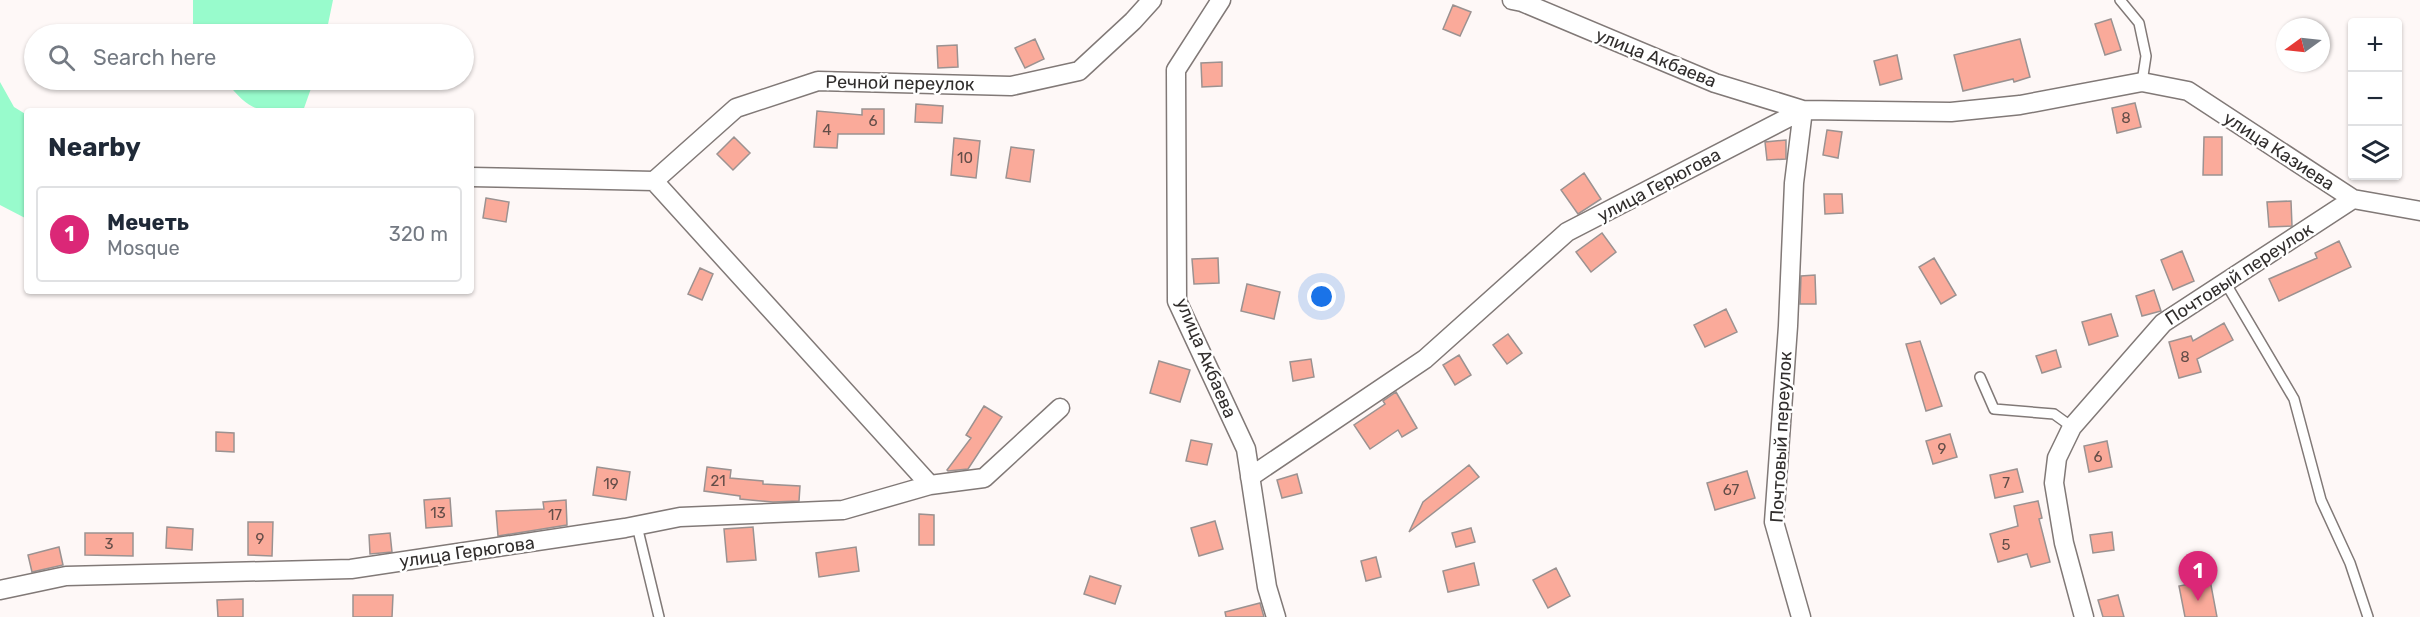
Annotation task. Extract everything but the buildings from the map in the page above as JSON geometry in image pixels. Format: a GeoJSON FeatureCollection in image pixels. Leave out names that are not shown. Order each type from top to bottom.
{"type":"FeatureCollection","features":[{"type":"Feature","properties":{"kind":"street","name":"Речной переулок"},"geometry":{"type":"LineString","coordinates":[[654,181],[736,108],[818,81],[1011,86],[1079,71],[1133,21],[1152,0]]}},
{"type":"Feature","properties":{"kind":"street","name":"улица Акбаева"},"geometry":{"type":"LineString","coordinates":[[1512,0],[1522,2],[1714,83],[1803,110]]}},
{"type":"Feature","properties":{"kind":"street","name":"улица Акбаева"},"geometry":{"type":"LineString","coordinates":[[1215,1],[1176,70],[1177,301],[1246,449],[1267,586],[1276,617]]}},
{"type":"Feature","properties":{"kind":"street","name":"улица Герюгова"},"geometry":{"type":"LineString","coordinates":[[1250,477],[1425,359],[1568,232],[1803,110],[1951,112],[2020,105],[2142,82]]}},
{"type":"Feature","properties":{"kind":"street","name":"улица Казиева"},"geometry":{"type":"LineString","coordinates":[[2142,82],[2188,91],[2353,199],[2420,211]]}},
{"type":"Feature","properties":{"kind":"street","name":"Почтовый переулок"},"geometry":{"type":"LineString","coordinates":[[1801,617],[1774,522],[1788,326],[1794,183],[1803,110]]}},
{"type":"Feature","properties":{"kind":"street"},"geometry":{"type":"LineString","coordinates":[[474,177],[654,181],[930,485]]}},
{"type":"Feature","properties":{"kind":"street","name":"Почтовый переулок"},"geometry":{"type":"LineString","coordinates":[[2084,617],[2064,543],[2054,483],[2057,458],[2072,427],[2163,323],[2353,199]]}},
{"type":"Feature","properties":{"kind":"street","name":"улица Герюгова"},"geometry":{"type":"LineString","coordinates":[[0,590],[66,576],[351,569],[637,526],[680,517],[843,510],[930,485],[984,478],[1060,408]]}},
{"type":"Feature","properties":{"kind":"lane"},"geometry":{"type":"LineString","coordinates":[[2120,0],[2139,23],[2146,56],[2142,82]]}},
{"type":"Feature","properties":{"kind":"lane"},"geometry":{"type":"LineString","coordinates":[[2225,282],[2294,399],[2321,500],[2350,563],[2368,617]]}},
{"type":"Feature","properties":{"kind":"lane"},"geometry":{"type":"LineString","coordinates":[[1980,377],[1994,409],[2054,414],[2072,427]]}},
{"type":"Feature","properties":{"kind":"lane"},"geometry":{"type":"LineString","coordinates":[[637,526],[659,617]]}},
{"type":"Feature","properties":{"kind":"green space"},"geometry":{"type":"Polygon","coordinates":[[[193,0],[333,0],[328,24],[193,24],[193,0]]]}},
{"type":"Feature","properties":{"kind":"green space"},"geometry":{"type":"Polygon","coordinates":[[[0,82],[14,107],[24,113],[24,217],[0,205],[0,82]]]}},
{"type":"Feature","properties":{"kind":"green space"},"geometry":{"type":"Polygon","coordinates":[[[233,90],[310,90],[304,108],[256,108],[233,90]]]}},
{"type":"Feature","properties":{"kind":"place","name":"Мечеть"},"geometry":{"type":"Point","coordinates":[2198,601]}}]}
